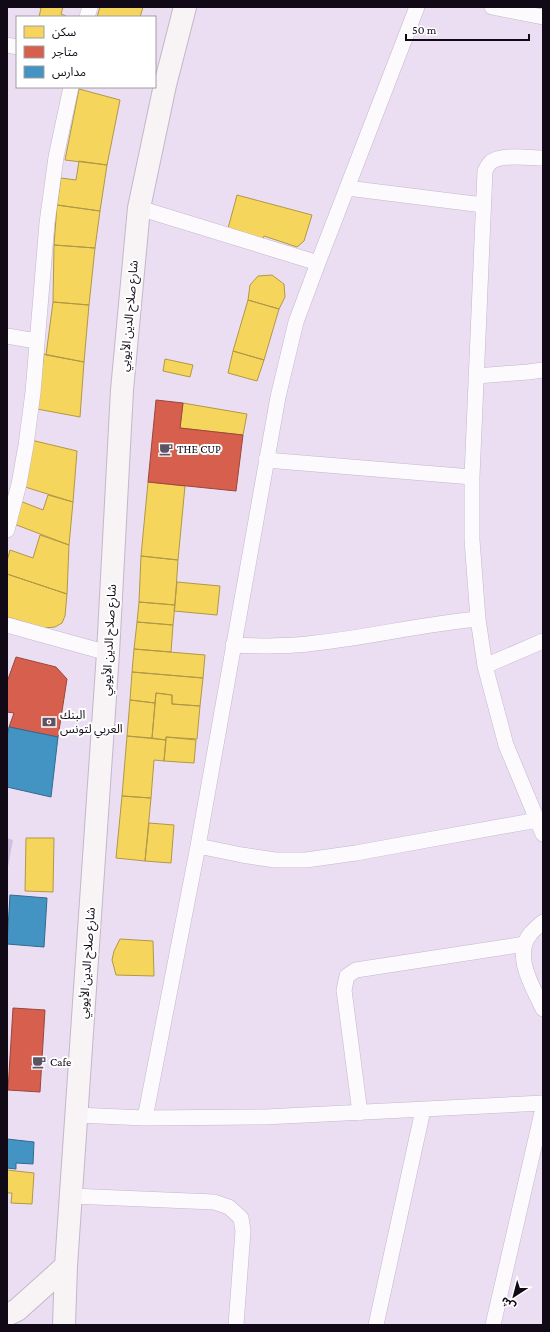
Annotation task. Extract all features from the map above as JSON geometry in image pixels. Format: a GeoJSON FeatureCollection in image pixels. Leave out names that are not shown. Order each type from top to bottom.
{"type":"FeatureCollection","features":[{"type":"Feature","properties":{"kind":"main road","name":"شارع صلاح الدين الأيوبي"},"geometry":{"type":"LineString","coordinates":[[64,1325],[66,1266],[108,653],[122,390],[139,208],[160,84],[184,7]]}},
{"type":"Feature","properties":{"kind":"main road"},"geometry":{"type":"LineString","coordinates":[[7,1315],[17,1310],[66,1266]]}},
{"type":"Feature","properties":{"kind":"street"},"geometry":{"type":"LineString","coordinates":[[145,1118],[198,846],[266,460],[278,397],[296,322],[417,7]]}},
{"type":"Feature","properties":{"kind":"street"},"geometry":{"type":"LineString","coordinates":[[492,7],[543,17]]}},
{"type":"Feature","properties":{"kind":"street"},"geometry":{"type":"LineString","coordinates":[[7,530],[13,482],[26,445],[33,392],[36,341],[47,223],[56,157],[71,88]]}},
{"type":"Feature","properties":{"kind":"street"},"geometry":{"type":"LineString","coordinates":[[543,158],[498,158],[490,162],[485,171],[472,477],[472,540],[478,618],[485,666],[506,745],[543,834]]}},
{"type":"Feature","properties":{"kind":"street"},"geometry":{"type":"LineString","coordinates":[[347,188],[483,205]]}},
{"type":"Feature","properties":{"kind":"street"},"geometry":{"type":"LineString","coordinates":[[139,208],[318,263]]}},
{"type":"Feature","properties":{"kind":"street"},"geometry":{"type":"LineString","coordinates":[[7,336],[36,341]]}},
{"type":"Feature","properties":{"kind":"street"},"geometry":{"type":"LineString","coordinates":[[476,376],[543,370]]}},
{"type":"Feature","properties":{"kind":"street"},"geometry":{"type":"LineString","coordinates":[[266,460],[472,477]]}},
{"type":"Feature","properties":{"kind":"street"},"geometry":{"type":"LineString","coordinates":[[233,645],[272,646],[315,644],[450,621],[478,618]]}},
{"type":"Feature","properties":{"kind":"street"},"geometry":{"type":"LineString","coordinates":[[7,625],[108,653]]}},
{"type":"Feature","properties":{"kind":"street"},"geometry":{"type":"LineString","coordinates":[[485,666],[543,640]]}},
{"type":"Feature","properties":{"kind":"street"},"geometry":{"type":"LineString","coordinates":[[198,846],[268,859],[306,860],[356,853],[537,820]]}},
{"type":"Feature","properties":{"kind":"street"},"geometry":{"type":"LineString","coordinates":[[543,922],[531,933],[525,944],[522,956],[527,972],[543,1009]]}},
{"type":"Feature","properties":{"kind":"street"},"geometry":{"type":"LineString","coordinates":[[360,1113],[344,990],[347,976],[356,970],[525,944]]}},
{"type":"Feature","properties":{"kind":"street"},"geometry":{"type":"LineString","coordinates":[[76,1114],[145,1118],[265,1117],[543,1103]]}},
{"type":"Feature","properties":{"kind":"street"},"geometry":{"type":"LineString","coordinates":[[493,1325],[543,1108]]}},
{"type":"Feature","properties":{"kind":"street"},"geometry":{"type":"LineString","coordinates":[[376,1325],[423,1110]]}},
{"type":"Feature","properties":{"kind":"street"},"geometry":{"type":"LineString","coordinates":[[71,1196],[214,1202],[229,1207],[241,1218],[243,1231],[236,1325]]}},
{"type":"Feature","properties":{"kind":"shaded area"},"geometry":{"type":"Polygon","coordinates":[[[7,838],[13,840],[7,872],[7,838]]]}},
{"type":"Feature","properties":{"kind":"building: سكن"},"geometry":{"type":"Polygon","coordinates":[[[37,7],[63,7],[61,14],[66,16],[39,16],[41,8],[37,7]]]}},
{"type":"Feature","properties":{"kind":"building: سكن"},"geometry":{"type":"Polygon","coordinates":[[[100,7],[143,7],[140,16],[97,16],[100,7]]]}},
{"type":"Feature","properties":{"kind":"building: سكن"},"geometry":{"type":"Polygon","coordinates":[[[79,89],[120,100],[107,165],[65,160],[79,89]]]}},
{"type":"Feature","properties":{"kind":"building: سكن"},"geometry":{"type":"Polygon","coordinates":[[[79,161],[107,165],[100,211],[57,205],[61,178],[76,180],[79,161]]]}},
{"type":"Feature","properties":{"kind":"building: سكن"},"geometry":{"type":"Polygon","coordinates":[[[237,195],[312,215],[304,241],[297,247],[264,236],[262,241],[227,232],[237,195]]]}},
{"type":"Feature","properties":{"kind":"building: سكن"},"geometry":{"type":"Polygon","coordinates":[[[57,205],[100,211],[95,248],[54,245],[57,205]]]}},
{"type":"Feature","properties":{"kind":"building: سكن"},"geometry":{"type":"Polygon","coordinates":[[[54,245],[95,248],[89,305],[53,302],[54,245]]]}},
{"type":"Feature","properties":{"kind":"building: سكن"},"geometry":{"type":"Polygon","coordinates":[[[272,275],[284,284],[285,297],[279,309],[248,300],[250,285],[258,276],[272,275]]]}},
{"type":"Feature","properties":{"kind":"building: سكن"},"geometry":{"type":"Polygon","coordinates":[[[248,300],[279,309],[264,360],[233,351],[248,300]]]}},
{"type":"Feature","properties":{"kind":"building: سكن"},"geometry":{"type":"Polygon","coordinates":[[[53,302],[89,305],[84,362],[46,355],[53,302]]]}},
{"type":"Feature","properties":{"kind":"building: سكن"},"geometry":{"type":"Polygon","coordinates":[[[233,351],[264,360],[257,381],[228,373],[233,351]]]}},
{"type":"Feature","properties":{"kind":"building: سكن"},"geometry":{"type":"Polygon","coordinates":[[[44,354],[84,362],[80,417],[37,409],[44,354]]]}},
{"type":"Feature","properties":{"kind":"building: سكن"},"geometry":{"type":"Polygon","coordinates":[[[165,359],[193,365],[190,377],[163,371],[165,359]]]}},
{"type":"Feature","properties":{"kind":"building: سكن"},"geometry":{"type":"Polygon","coordinates":[[[183,403],[247,414],[243,435],[180,428],[183,403]]]}},
{"type":"Feature","properties":{"kind":"building: سكن"},"geometry":{"type":"Polygon","coordinates":[[[31,440],[77,451],[73,502],[22,486],[31,440]]]}},
{"type":"Feature","properties":{"kind":"building: سكن"},"geometry":{"type":"Polygon","coordinates":[[[148,482],[185,486],[178,560],[141,556],[148,482]]]}},
{"type":"Feature","properties":{"kind":"building: سكن"},"geometry":{"type":"Polygon","coordinates":[[[48,495],[73,502],[69,545],[14,524],[20,501],[43,510],[48,495]]]}},
{"type":"Feature","properties":{"kind":"building: سكن"},"geometry":{"type":"Polygon","coordinates":[[[40,535],[69,545],[67,594],[7,574],[7,561],[10,550],[33,558],[40,535]]]}},
{"type":"Feature","properties":{"kind":"building: سكن"},"geometry":{"type":"Polygon","coordinates":[[[141,556],[178,560],[175,605],[139,602],[141,556]]]}},
{"type":"Feature","properties":{"kind":"building: سكن"},"geometry":{"type":"Polygon","coordinates":[[[7,574],[67,594],[65,616],[62,623],[55,627],[44,628],[7,617],[7,574]]]}},
{"type":"Feature","properties":{"kind":"building: سكن"},"geometry":{"type":"Polygon","coordinates":[[[177,582],[220,586],[217,615],[174,611],[177,582]]]}},
{"type":"Feature","properties":{"kind":"building: سكن"},"geometry":{"type":"Polygon","coordinates":[[[139,602],[175,605],[173,625],[137,622],[139,602]]]}},
{"type":"Feature","properties":{"kind":"building: سكن"},"geometry":{"type":"Polygon","coordinates":[[[137,622],[173,625],[171,652],[134,649],[137,622]]]}},
{"type":"Feature","properties":{"kind":"building: سكن"},"geometry":{"type":"Polygon","coordinates":[[[134,649],[205,655],[203,678],[132,672],[134,649]]]}},
{"type":"Feature","properties":{"kind":"building: سكن"},"geometry":{"type":"Polygon","coordinates":[[[132,672],[203,678],[200,706],[172,704],[172,695],[156,693],[155,703],[130,700],[132,672]]]}},
{"type":"Feature","properties":{"kind":"building: سكن"},"geometry":{"type":"Polygon","coordinates":[[[156,693],[172,695],[172,704],[200,706],[197,739],[166,737],[166,740],[152,738],[156,693]]]}},
{"type":"Feature","properties":{"kind":"building: سكن"},"geometry":{"type":"Polygon","coordinates":[[[130,700],[155,703],[152,738],[127,736],[130,700]]]}},
{"type":"Feature","properties":{"kind":"building: سكن"},"geometry":{"type":"Polygon","coordinates":[[[127,736],[166,740],[164,761],[154,760],[151,798],[122,796],[127,736]]]}},
{"type":"Feature","properties":{"kind":"building: سكن"},"geometry":{"type":"Polygon","coordinates":[[[166,737],[196,740],[194,763],[164,761],[166,737]]]}},
{"type":"Feature","properties":{"kind":"building: سكن"},"geometry":{"type":"Polygon","coordinates":[[[122,796],[151,798],[145,861],[116,858],[122,796]]]}},
{"type":"Feature","properties":{"kind":"building: سكن"},"geometry":{"type":"Polygon","coordinates":[[[149,823],[174,825],[171,863],[145,861],[149,823]]]}},
{"type":"Feature","properties":{"kind":"building: سكن"},"geometry":{"type":"Polygon","coordinates":[[[26,838],[54,838],[53,892],[25,891],[26,838]]]}},
{"type":"Feature","properties":{"kind":"building: سكن"},"geometry":{"type":"Polygon","coordinates":[[[120,939],[153,941],[154,976],[116,975],[112,960],[114,951],[120,939]]]}},
{"type":"Feature","properties":{"kind":"building: سكن"},"geometry":{"type":"Polygon","coordinates":[[[7,1170],[34,1173],[32,1204],[11,1203],[12,1193],[7,1193],[7,1170]]]}},
{"type":"Feature","properties":{"kind":"building: متاجر"},"geometry":{"type":"Polygon","coordinates":[[[156,400],[183,403],[180,428],[243,435],[236,491],[148,482],[156,400]]]}},
{"type":"Feature","properties":{"kind":"building: متاجر"},"geometry":{"type":"Polygon","coordinates":[[[16,657],[56,667],[67,679],[58,737],[9,727],[14,713],[7,712],[7,682],[16,657]]]}},
{"type":"Feature","properties":{"kind":"building: متاجر"},"geometry":{"type":"Polygon","coordinates":[[[13,1008],[45,1010],[40,1092],[8,1090],[13,1008]]]}},
{"type":"Feature","properties":{"kind":"building: مدارس"},"geometry":{"type":"Polygon","coordinates":[[[9,727],[58,737],[51,797],[7,787],[7,736],[9,727]]]}},
{"type":"Feature","properties":{"kind":"building: مدارس"},"geometry":{"type":"Polygon","coordinates":[[[10,895],[47,898],[44,947],[7,944],[10,895]]]}},
{"type":"Feature","properties":{"kind":"building: مدارس"},"geometry":{"type":"Polygon","coordinates":[[[7,1139],[34,1142],[33,1164],[16,1163],[16,1169],[7,1168],[7,1139]]]}},
{"type":"Feature","properties":{"kind":"place","name":"THE CUP"},"geometry":{"type":"Point","coordinates":[166,449]}},
{"type":"Feature","properties":{"kind":"place","name":"البنك العربي لتونس"},"geometry":{"type":"Point","coordinates":[49,722]}},
{"type":"Feature","properties":{"kind":"place","name":"Cafe"},"geometry":{"type":"Point","coordinates":[39,1062]}}]}
